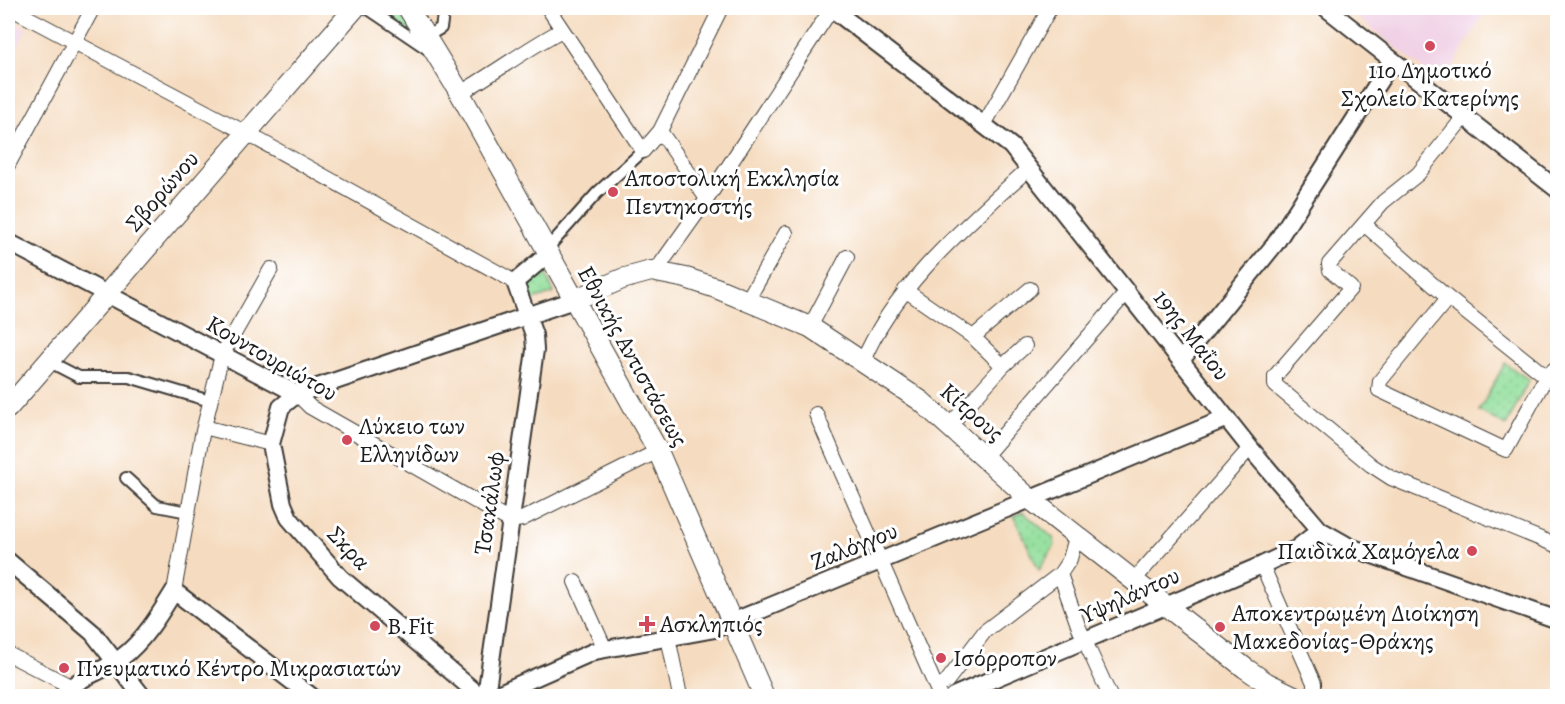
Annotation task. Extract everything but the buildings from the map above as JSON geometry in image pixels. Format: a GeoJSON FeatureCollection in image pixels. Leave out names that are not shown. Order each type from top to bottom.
{"type":"FeatureCollection","features":[{"type":"Feature","properties":{"kind":"main road","name":"Σβορώνου"},"geometry":{"type":"LineString","coordinates":[[8,408],[355,8]]}},
{"type":"Feature","properties":{"kind":"main road"},"geometry":{"type":"LineString","coordinates":[[408,8],[436,47]]}},
{"type":"Feature","properties":{"kind":"main road"},"geometry":{"type":"LineString","coordinates":[[420,8],[436,47]]}},
{"type":"Feature","properties":{"kind":"main road","name":"Εθνικής Αντιστάσεως"},"geometry":{"type":"LineString","coordinates":[[436,47],[658,451],[764,696]]}},
{"type":"Feature","properties":{"kind":"main road","name":"Κίτρους"},"geometry":{"type":"LineString","coordinates":[[574,300],[622,279],[651,271],[686,278],[747,299],[810,327],[863,360],[921,401],[1076,537],[1245,668],[1267,683],[1294,696]]}},
{"type":"Feature","properties":{"kind":"street"},"geometry":{"type":"LineString","coordinates":[[10,8],[246,133],[515,282],[547,252],[597,193],[643,151],[660,131],[722,8]]}},
{"type":"Feature","properties":{"kind":"street"},"geometry":{"type":"LineString","coordinates":[[8,165],[93,8]]}},
{"type":"Feature","properties":{"kind":"street"},"geometry":{"type":"LineString","coordinates":[[367,8],[436,47],[444,8]]}},
{"type":"Feature","properties":{"kind":"street"},"geometry":{"type":"LineString","coordinates":[[548,8],[643,151]]}},
{"type":"Feature","properties":{"kind":"street"},"geometry":{"type":"LineString","coordinates":[[651,271],[660,265],[707,199],[831,8]]}},
{"type":"Feature","properties":{"kind":"street","name":"19ης Μαΐου"},"geometry":{"type":"LineString","coordinates":[[831,8],[984,123],[1011,146],[1182,358],[1250,448],[1320,530],[1350,547],[1557,620]]}},
{"type":"Feature","properties":{"kind":"street"},"geometry":{"type":"LineString","coordinates":[[984,123],[1050,8]]}},
{"type":"Feature","properties":{"kind":"street"},"geometry":{"type":"LineString","coordinates":[[1326,8],[1557,190]]}},
{"type":"Feature","properties":{"kind":"street"},"geometry":{"type":"LineString","coordinates":[[460,93],[502,68],[530,47],[562,30]]}},
{"type":"Feature","properties":{"kind":"street"},"geometry":{"type":"LineString","coordinates":[[1182,358],[1275,244],[1392,61]]}},
{"type":"Feature","properties":{"kind":"street"},"geometry":{"type":"LineString","coordinates":[[1464,117],[1418,174],[1383,202],[1329,264],[1330,270],[1350,285],[1350,291],[1275,376],[1274,381],[1371,465],[1391,478],[1557,546]]}},
{"type":"Feature","properties":{"kind":"street"},"geometry":{"type":"LineString","coordinates":[[660,131],[707,199]]}},
{"type":"Feature","properties":{"kind":"street"},"geometry":{"type":"LineString","coordinates":[[863,360],[879,327],[905,290],[1029,168]]}},
{"type":"Feature","properties":{"kind":"street"},"geometry":{"type":"LineString","coordinates":[[1364,224],[1448,298],[1552,382]]}},
{"type":"Feature","properties":{"kind":"street"},"geometry":{"type":"LineString","coordinates":[[747,299],[786,233]]}},
{"type":"Feature","properties":{"kind":"street","name":"Κουντουριώτου"},"geometry":{"type":"LineString","coordinates":[[8,242],[297,394],[319,412],[510,520]]}},
{"type":"Feature","properties":{"kind":"street"},"geometry":{"type":"LineString","coordinates":[[810,327],[848,257]]}},
{"type":"Feature","properties":{"kind":"street"},"geometry":{"type":"LineString","coordinates":[[8,654],[67,691],[116,662],[132,649],[174,591],[204,427],[222,355],[271,269]]}},
{"type":"Feature","properties":{"kind":"street","name":"Τσακάλωφ"},"geometry":{"type":"LineString","coordinates":[[489,696],[489,675],[535,350],[534,335],[515,282]]}},
{"type":"Feature","properties":{"kind":"street"},"geometry":{"type":"LineString","coordinates":[[973,337],[1030,289]]}},
{"type":"Feature","properties":{"kind":"street"},"geometry":{"type":"LineString","coordinates":[[905,290],[973,337],[1003,366]]}},
{"type":"Feature","properties":{"kind":"street"},"geometry":{"type":"LineString","coordinates":[[985,456],[1128,291]]}},
{"type":"Feature","properties":{"kind":"street"},"geometry":{"type":"LineString","coordinates":[[1448,298],[1380,381],[1379,390],[1506,450],[1552,382],[1557,366]]}},
{"type":"Feature","properties":{"kind":"street"},"geometry":{"type":"LineString","coordinates":[[297,394],[574,300]]}},
{"type":"Feature","properties":{"kind":"street"},"geometry":{"type":"LineString","coordinates":[[950,426],[1003,366],[1025,346]]}},
{"type":"Feature","properties":{"kind":"street"},"geometry":{"type":"LineString","coordinates":[[48,361],[79,378],[129,377],[210,401]]}},
{"type":"Feature","properties":{"kind":"street","name":"Σκρα"},"geometry":{"type":"LineString","coordinates":[[297,394],[281,407],[271,444],[283,504],[289,518],[340,577],[489,696]]}},
{"type":"Feature","properties":{"kind":"street"},"geometry":{"type":"LineString","coordinates":[[816,414],[938,692],[985,631],[1060,574],[1070,559],[1076,537]]}},
{"type":"Feature","properties":{"kind":"street","name":"Ζαλόγγου"},"geometry":{"type":"LineString","coordinates":[[489,696],[558,665],[605,649],[715,628],[732,622],[1227,418]]}},
{"type":"Feature","properties":{"kind":"street"},"geometry":{"type":"LineString","coordinates":[[204,427],[271,444]]}},
{"type":"Feature","properties":{"kind":"street"},"geometry":{"type":"LineString","coordinates":[[1134,580],[1250,448]]}},
{"type":"Feature","properties":{"kind":"street"},"geometry":{"type":"LineString","coordinates":[[510,520],[522,519],[658,451]]}},
{"type":"Feature","properties":{"kind":"street"},"geometry":{"type":"LineString","coordinates":[[126,478],[157,506],[188,512]]}},
{"type":"Feature","properties":{"kind":"street","name":"Υψηλάντου"},"geometry":{"type":"LineString","coordinates":[[953,696],[1262,565],[1296,549],[1320,530]]}},
{"type":"Feature","properties":{"kind":"street"},"geometry":{"type":"LineString","coordinates":[[8,561],[93,633],[142,696]]}},
{"type":"Feature","properties":{"kind":"street"},"geometry":{"type":"LineString","coordinates":[[1262,565],[1314,683],[1314,696]]}},
{"type":"Feature","properties":{"kind":"street"},"geometry":{"type":"LineString","coordinates":[[1060,574],[1085,641],[1110,696]]}},
{"type":"Feature","properties":{"kind":"street"},"geometry":{"type":"LineString","coordinates":[[575,582],[605,649]]}},
{"type":"Feature","properties":{"kind":"street"},"geometry":{"type":"LineString","coordinates":[[174,591],[311,696]]}},
{"type":"Feature","properties":{"kind":"street"},"geometry":{"type":"LineString","coordinates":[[668,637],[680,696]]}},
{"type":"Feature","properties":{"kind":"shaded area","name":"11ο Δημοτικό Σχολείο Κατερίνης"},"geometry":{"type":"Polygon","coordinates":[[[1346,8],[1488,8],[1442,84],[1346,8]]]}},
{"type":"Feature","properties":{"kind":"shaded area"},"geometry":{"type":"Polygon","coordinates":[[[8,19],[27,29],[8,65],[8,19]]]}},
{"type":"Feature","properties":{"kind":"green space"},"geometry":{"type":"Polygon","coordinates":[[[374,8],[401,8],[427,46],[374,8]]]}},
{"type":"Feature","properties":{"kind":"green space"},"geometry":{"type":"Polygon","coordinates":[[[543,268],[554,293],[527,302],[522,288],[543,268]]]}},
{"type":"Feature","properties":{"kind":"green space"},"geometry":{"type":"Polygon","coordinates":[[[1505,363],[1529,380],[1506,426],[1479,411],[1505,363]]]}},
{"type":"Feature","properties":{"kind":"green space"},"geometry":{"type":"Polygon","coordinates":[[[1023,512],[1053,538],[1055,545],[1039,570],[1014,516],[1023,512]]]}},
{"type":"Feature","properties":{"kind":"place","name":"11ο Δημοτικό Σχολείο Κατερίνης"},"geometry":{"type":"Point","coordinates":[1430,46]}},
{"type":"Feature","properties":{"kind":"place","name":"Αποστολική Εκκλησία Πεντηκοστής"},"geometry":{"type":"Point","coordinates":[613,192]}},
{"type":"Feature","properties":{"kind":"place","name":"Λύκειο των Ελληνίδων"},"geometry":{"type":"Point","coordinates":[347,440]}},
{"type":"Feature","properties":{"kind":"place","name":"Παιδικά Χαμόγελα"},"geometry":{"type":"Point","coordinates":[1472,551]}},
{"type":"Feature","properties":{"kind":"place","name":"Ασκληπιός"},"geometry":{"type":"Point","coordinates":[647,624]}},
{"type":"Feature","properties":{"kind":"place","name":"B.Fit"},"geometry":{"type":"Point","coordinates":[375,626]}},
{"type":"Feature","properties":{"kind":"place","name":"Αποκεντρωμένη Διοίκηση Μακεδονίας-Θράκης"},"geometry":{"type":"Point","coordinates":[1220,627]}},
{"type":"Feature","properties":{"kind":"place","name":"Ισόρροπον"},"geometry":{"type":"Point","coordinates":[941,658]}},
{"type":"Feature","properties":{"kind":"place","name":"Πνευματικό Κέντρο Μικρασιατών"},"geometry":{"type":"Point","coordinates":[64,668]}}]}
